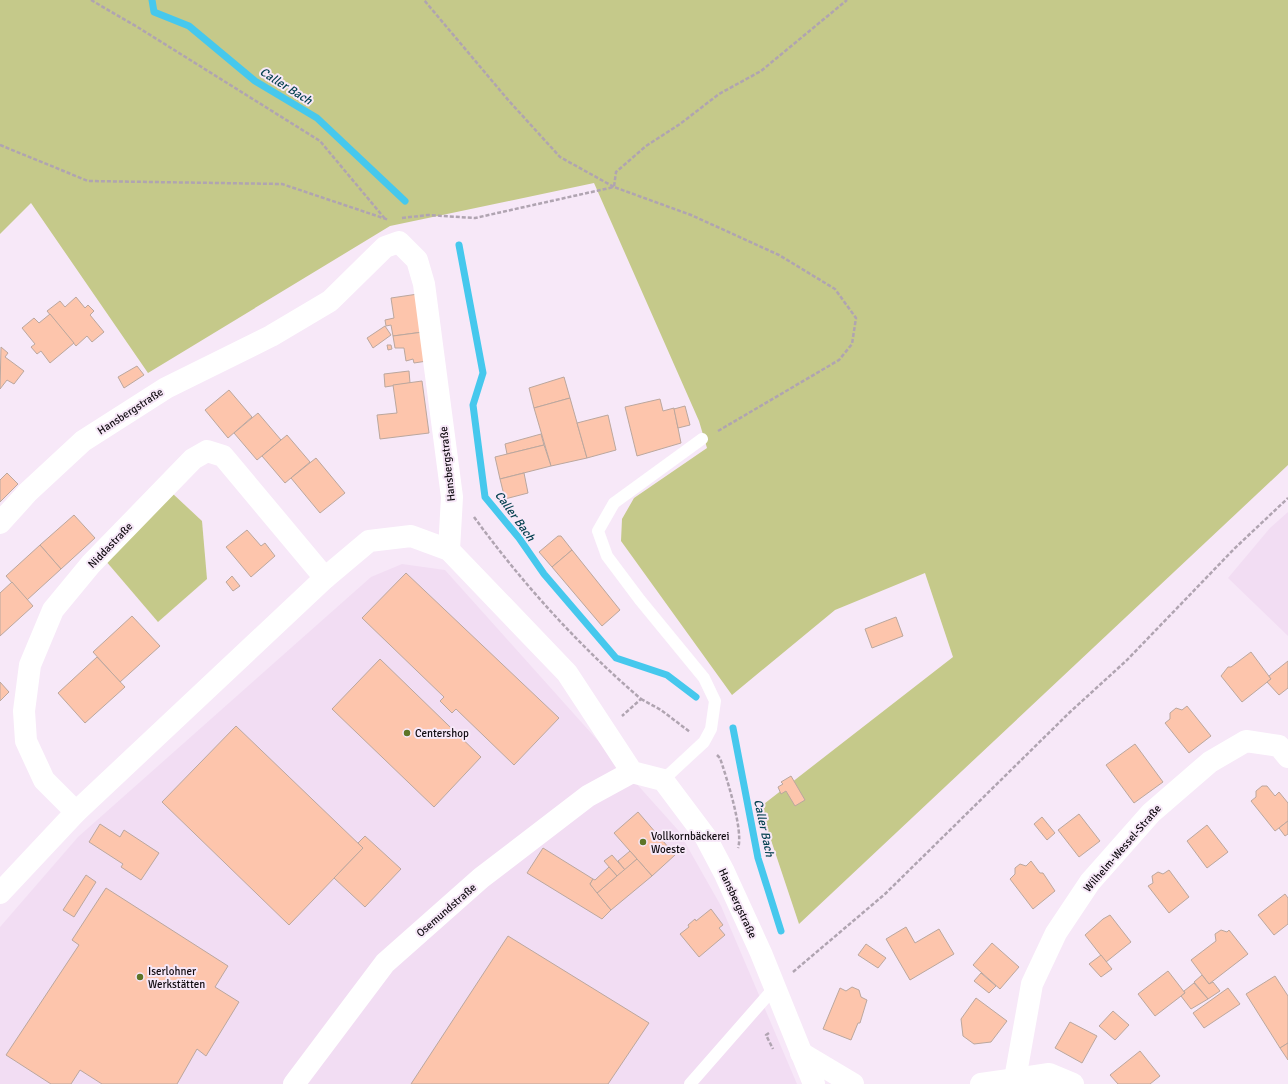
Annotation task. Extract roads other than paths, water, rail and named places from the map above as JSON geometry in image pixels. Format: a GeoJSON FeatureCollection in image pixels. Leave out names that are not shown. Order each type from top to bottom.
{"type":"FeatureCollection","features":[{"type":"Feature","properties":{"kind":"street","name":"Hansbergstraße"},"geometry":{"type":"LineString","coordinates":[[0,523],[28,492],[83,441],[166,388],[271,336],[330,301],[385,247],[400,242],[417,260],[424,284],[452,497],[449,550]]}},
{"type":"Feature","properties":{"kind":"street","name":"Niddastraße"},"geometry":{"type":"LineString","coordinates":[[76,812],[44,780],[26,741],[24,711],[30,665],[53,610],[91,564],[193,459],[207,451],[223,456],[325,578]]}},
{"type":"Feature","properties":{"kind":"street"},"geometry":{"type":"LineString","coordinates":[[0,893],[76,812],[325,578],[369,540],[411,536],[449,550],[567,673],[632,772],[663,780]]}},
{"type":"Feature","properties":{"kind":"street","name":"Wilhelm-Wessel-Straße"},"geometry":{"type":"LineString","coordinates":[[1015,1079],[1032,984],[1056,932],[1090,882],[1151,813],[1210,762],[1246,741],[1279,746],[1288,757]]}},
{"type":"Feature","properties":{"kind":"street","name":"Osemundstraße"},"geometry":{"type":"LineString","coordinates":[[294,1084],[385,963],[481,878],[588,796],[632,772]]}},
{"type":"Feature","properties":{"kind":"street","name":"Hansbergstraße"},"geometry":{"type":"LineString","coordinates":[[663,780],[705,836],[724,872],[762,953],[782,982],[788,1021],[814,1084]]}},
{"type":"Feature","properties":{"kind":"street"},"geometry":{"type":"LineString","coordinates":[[801,1053],[853,1084]]}},
{"type":"Feature","properties":{"kind":"street"},"geometry":{"type":"LineString","coordinates":[[981,1084],[1049,1074],[1073,1084]]}},
{"type":"Feature","properties":{"kind":"lane"},"geometry":{"type":"LineString","coordinates":[[663,780],[704,742],[711,729],[715,713],[715,701],[706,684],[607,556],[598,531],[614,503],[702,439]]}},
{"type":"Feature","properties":{"kind":"lane"},"geometry":{"type":"LineString","coordinates":[[690,1084],[782,982]]}},
{"type":"Feature","properties":{"kind":"waterway","name":"Caller Bach"},"geometry":{"type":"LineString","coordinates":[[152,0],[154,12],[189,26],[255,81],[317,118],[405,201]]}},
{"type":"Feature","properties":{"kind":"waterway","name":"Caller Bach"},"geometry":{"type":"LineString","coordinates":[[459,245],[483,373],[473,405],[485,497],[519,538],[544,574],[616,658],[667,675],[696,697]]}},
{"type":"Feature","properties":{"kind":"waterway","name":"Caller Bach"},"geometry":{"type":"LineString","coordinates":[[733,728],[758,858],[781,931]]}},
{"type":"Feature","properties":{"kind":"place","name":"Centershop"},"geometry":{"type":"Point","coordinates":[407,733]}},
{"type":"Feature","properties":{"kind":"place","name":"Vollkornbäckerei Woeste"},"geometry":{"type":"Point","coordinates":[643,842]}},
{"type":"Feature","properties":{"kind":"place","name":"Iserlohner Werkstätten"},"geometry":{"type":"Point","coordinates":[140,977]}}]}
